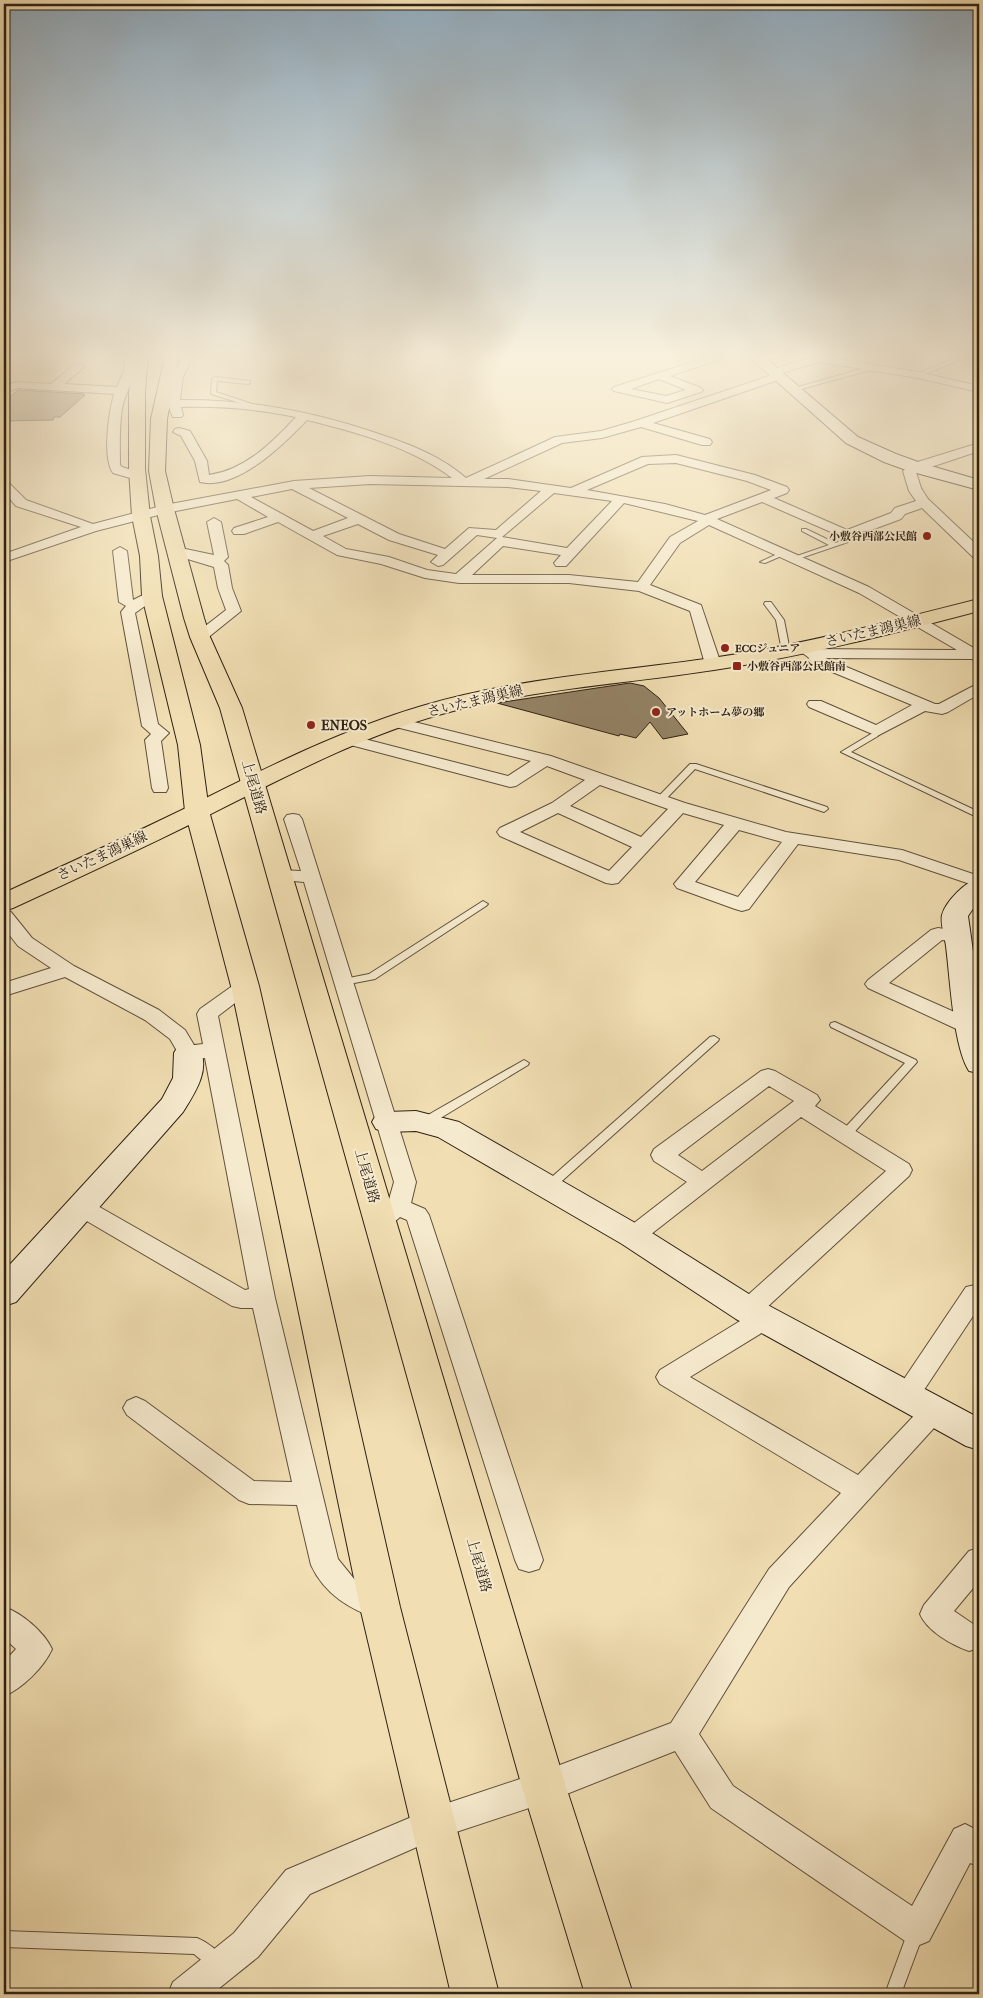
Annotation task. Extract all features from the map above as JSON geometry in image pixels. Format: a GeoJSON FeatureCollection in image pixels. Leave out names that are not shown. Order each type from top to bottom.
{"type":"FeatureCollection","features":[{"type":"Feature","properties":{"kind":"main road","name":"上尾道路"},"geometry":{"type":"LineString","coordinates":[[137,449],[137,476],[153,512],[176,551],[200,637],[231,708],[279,875],[389,1214],[544,1788],[609,1994]]}},
{"type":"Feature","properties":{"kind":"main road","name":"上尾道路"},"geometry":{"type":"LineString","coordinates":[[164,449],[157,471],[144,600],[189,745],[197,811],[245,986],[380,1607],[475,1994]]}},
{"type":"Feature","properties":{"kind":"main road","name":"さいたま鴻巣線"},"geometry":{"type":"LineString","coordinates":[[4,903],[253,783],[394,722],[491,695],[799,651],[979,606]]}},
{"type":"Feature","properties":{"kind":"street"},"geometry":{"type":"LineString","coordinates":[[114,449],[114,465],[117,470],[137,476]]}},
{"type":"Feature","properties":{"kind":"street"},"geometry":{"type":"LineString","coordinates":[[196,449],[201,460],[204,479],[218,479],[241,469],[261,457],[269,449]]}},
{"type":"Feature","properties":{"kind":"street"},"geometry":{"type":"LineString","coordinates":[[410,449],[440,463],[465,483]]}},
{"type":"Feature","properties":{"kind":"street"},"geometry":{"type":"LineString","coordinates":[[465,483],[539,449]]}},
{"type":"Feature","properties":{"kind":"street"},"geometry":{"type":"LineString","coordinates":[[872,449],[915,467],[979,485]]}},
{"type":"Feature","properties":{"kind":"street"},"geometry":{"type":"LineString","coordinates":[[972,449],[915,467],[909,471],[916,492],[924,503],[979,555]]}},
{"type":"Feature","properties":{"kind":"street"},"geometry":{"type":"LineString","coordinates":[[575,491],[646,460],[676,459],[751,478],[783,490],[707,520],[675,540],[642,587]]}},
{"type":"Feature","properties":{"kind":"street"},"geometry":{"type":"LineString","coordinates":[[4,558],[91,528],[153,512],[238,494],[294,485],[370,480],[508,483],[621,499],[665,508],[707,520],[864,590],[979,656]]}},
{"type":"Feature","properties":{"kind":"street"},"geometry":{"type":"LineString","coordinates":[[4,484],[21,503],[83,523],[91,528]]}},
{"type":"Feature","properties":{"kind":"street"},"geometry":{"type":"LineString","coordinates":[[294,485],[394,538],[448,554]]}},
{"type":"Feature","properties":{"kind":"street"},"geometry":{"type":"LineString","coordinates":[[425,574],[474,531],[499,534],[553,488]]}},
{"type":"Feature","properties":{"kind":"street"},"geometry":{"type":"LineString","coordinates":[[238,494],[342,552],[384,560],[425,574],[459,579],[578,579],[642,587],[696,608],[713,664]]}},
{"type":"Feature","properties":{"kind":"street"},"geometry":{"type":"LineString","coordinates":[[763,498],[847,535],[896,516],[900,511],[924,503]]}},
{"type":"Feature","properties":{"kind":"street"},"geometry":{"type":"LineString","coordinates":[[546,579],[621,499]]}},
{"type":"Feature","properties":{"kind":"street"},"geometry":{"type":"LineString","coordinates":[[229,509],[252,502]]}},
{"type":"Feature","properties":{"kind":"street"},"geometry":{"type":"LineString","coordinates":[[238,531],[280,517]]}},
{"type":"Feature","properties":{"kind":"street"},"geometry":{"type":"LineString","coordinates":[[313,535],[359,519]]}},
{"type":"Feature","properties":{"kind":"street"},"geometry":{"type":"LineString","coordinates":[[214,522],[221,557],[214,561]]}},
{"type":"Feature","properties":{"kind":"street"},"geometry":{"type":"LineString","coordinates":[[459,579],[500,541],[570,553]]}},
{"type":"Feature","properties":{"kind":"street"},"geometry":{"type":"LineString","coordinates":[[120,551],[126,602],[144,600]]}},
{"type":"Feature","properties":{"kind":"street"},"geometry":{"type":"LineString","coordinates":[[176,551],[214,561],[221,565],[234,611],[200,637]]}},
{"type":"Feature","properties":{"kind":"street"},"geometry":{"type":"LineString","coordinates":[[144,600],[128,612],[150,726],[189,745]]}},
{"type":"Feature","properties":{"kind":"street"},"geometry":{"type":"LineString","coordinates":[[799,651],[979,656]]}},
{"type":"Feature","properties":{"kind":"street"},"geometry":{"type":"LineString","coordinates":[[799,651],[818,661],[924,705],[942,709],[979,688]]}},
{"type":"Feature","properties":{"kind":"street"},"geometry":{"type":"LineString","coordinates":[[816,704],[878,731],[924,705]]}},
{"type":"Feature","properties":{"kind":"street"},"geometry":{"type":"LineString","coordinates":[[394,722],[545,760],[679,807],[793,839],[902,855],[977,889],[964,899],[955,916],[972,995],[970,1027],[979,1064]]}},
{"type":"Feature","properties":{"kind":"street"},"geometry":{"type":"LineString","coordinates":[[160,788],[153,740],[161,733]]}},
{"type":"Feature","properties":{"kind":"street"},"geometry":{"type":"LineString","coordinates":[[349,740],[510,782],[545,760]]}},
{"type":"Feature","properties":{"kind":"street"},"geometry":{"type":"LineString","coordinates":[[598,778],[558,807],[506,832],[612,879],[679,807]]}},
{"type":"Feature","properties":{"kind":"street"},"geometry":{"type":"LineString","coordinates":[[558,807],[643,845]]}},
{"type":"Feature","properties":{"kind":"street"},"geometry":{"type":"LineString","coordinates":[[293,819],[405,1182],[389,1214],[417,1215],[529,1560]]}},
{"type":"Feature","properties":{"kind":"street"},"geometry":{"type":"LineString","coordinates":[[735,823],[683,884],[742,905],[793,839]]}},
{"type":"Feature","properties":{"kind":"street"},"geometry":{"type":"LineString","coordinates":[[279,875],[312,877]]}},
{"type":"Feature","properties":{"kind":"street"},"geometry":{"type":"LineString","coordinates":[[4,916],[26,942],[67,970],[152,1015],[201,1052],[263,1298],[325,1565],[345,1589],[380,1607]]}},
{"type":"Feature","properties":{"kind":"street"},"geometry":{"type":"LineString","coordinates":[[958,936],[938,934],[875,984],[970,1027]]}},
{"type":"Feature","properties":{"kind":"street"},"geometry":{"type":"LineString","coordinates":[[4,990],[67,970]]}},
{"type":"Feature","properties":{"kind":"street"},"geometry":{"type":"LineString","coordinates":[[4,1293],[173,1105],[201,1052],[207,1014],[245,986]]}},
{"type":"Feature","properties":{"kind":"street"},"geometry":{"type":"LineString","coordinates":[[633,1236],[801,1107],[809,1100],[768,1076],[662,1155],[703,1182]]}},
{"type":"Feature","properties":{"kind":"street"},"geometry":{"type":"LineString","coordinates":[[801,1107],[901,1170],[756,1315],[669,1377],[860,1490]]}},
{"type":"Feature","properties":{"kind":"street"},"geometry":{"type":"LineString","coordinates":[[387,1122],[416,1121],[448,1129],[633,1236],[756,1315],[979,1435]]}},
{"type":"Feature","properties":{"kind":"street"},"geometry":{"type":"LineString","coordinates":[[81,1207],[241,1299],[263,1298]]}},
{"type":"Feature","properties":{"kind":"street"},"geometry":{"type":"LineString","coordinates":[[907,1396],[975,1294]]}},
{"type":"Feature","properties":{"kind":"street"},"geometry":{"type":"LineString","coordinates":[[136,1408],[249,1492],[309,1494]]}},
{"type":"Feature","properties":{"kind":"street"},"geometry":{"type":"LineString","coordinates":[[185,1994],[246,1946],[298,1882],[433,1824],[544,1788],[682,1734],[779,1578],[935,1410]]}},
{"type":"Feature","properties":{"kind":"street"},"geometry":{"type":"LineString","coordinates":[[969,1638],[934,1614],[979,1560]]}},
{"type":"Feature","properties":{"kind":"street"},"geometry":{"type":"LineString","coordinates":[[4,1620],[37,1649],[4,1682]]}},
{"type":"Feature","properties":{"kind":"street"},"geometry":{"type":"LineString","coordinates":[[682,1734],[722,1796],[917,1929],[965,1840],[979,1850]]}},
{"type":"Feature","properties":{"kind":"lane"},"geometry":{"type":"LineString","coordinates":[[804,530],[834,545]]}},
{"type":"Feature","properties":{"kind":"lane"},"geometry":{"type":"LineString","coordinates":[[763,562],[848,541],[847,535]]}},
{"type":"Feature","properties":{"kind":"lane"},"geometry":{"type":"LineString","coordinates":[[768,604],[799,651]]}},
{"type":"Feature","properties":{"kind":"lane"},"geometry":{"type":"LineString","coordinates":[[874,736],[845,752],[979,815]]}},
{"type":"Feature","properties":{"kind":"lane"},"geometry":{"type":"LineString","coordinates":[[660,800],[693,766],[824,809]]}},
{"type":"Feature","properties":{"kind":"lane"},"geometry":{"type":"LineString","coordinates":[[344,982],[372,977],[483,904]]}},
{"type":"Feature","properties":{"kind":"lane"},"geometry":{"type":"LineString","coordinates":[[835,1025],[912,1062],[845,1135]]}},
{"type":"Feature","properties":{"kind":"lane"},"geometry":{"type":"LineString","coordinates":[[549,1187],[714,1039]]}},
{"type":"Feature","properties":{"kind":"lane"},"geometry":{"type":"LineString","coordinates":[[424,1123],[524,1063]]}},
{"type":"Feature","properties":{"kind":"lane"},"geometry":{"type":"LineString","coordinates":[[892,1994],[917,1929]]}},
{"type":"Feature","properties":{"kind":"lane"},"geometry":{"type":"LineString","coordinates":[[4,1939],[197,1946],[222,1965]]}},
{"type":"Feature","properties":{"kind":"building","name":"アットホーム夢の郷"},"geometry":{"type":"Polygon","coordinates":[[[630,683],[644,686],[659,698],[688,734],[663,739],[650,722],[636,738],[620,734],[619,736],[497,703],[630,683]]]}},
{"type":"Feature","properties":{"kind":"place","name":"小敷谷西部公民館"},"geometry":{"type":"Point","coordinates":[927,536]}},
{"type":"Feature","properties":{"kind":"place","name":"ECCジュニア"},"geometry":{"type":"Point","coordinates":[725,648]}},
{"type":"Feature","properties":{"kind":"place","name":"小敷谷西部公民館南"},"geometry":{"type":"Point","coordinates":[737,666]}},
{"type":"Feature","properties":{"kind":"place","name":"アットホーム夢の郷"},"geometry":{"type":"Point","coordinates":[656,712]}},
{"type":"Feature","properties":{"kind":"place","name":"ENEOS"},"geometry":{"type":"Point","coordinates":[311,725]}}]}
